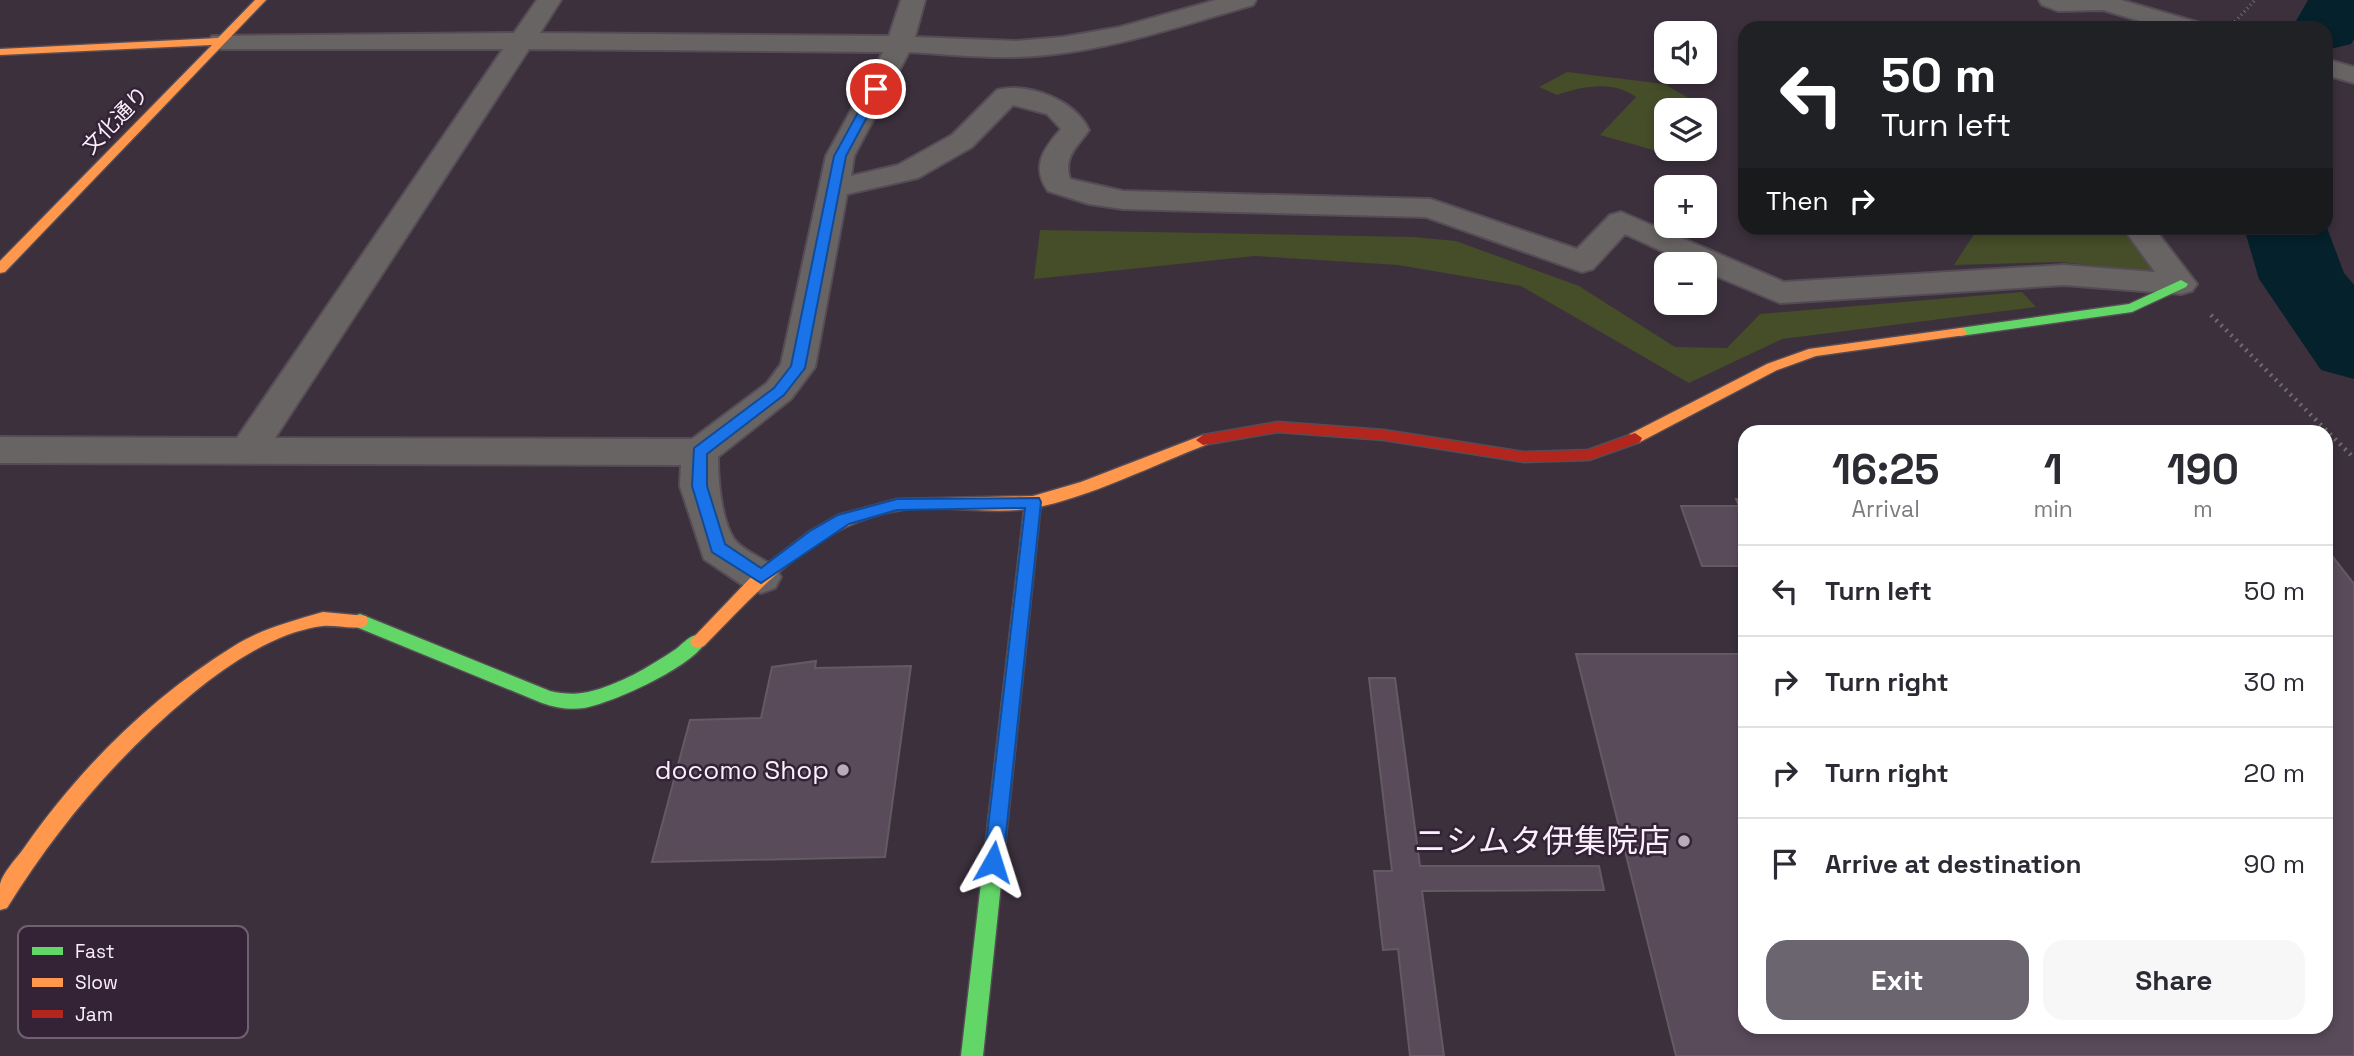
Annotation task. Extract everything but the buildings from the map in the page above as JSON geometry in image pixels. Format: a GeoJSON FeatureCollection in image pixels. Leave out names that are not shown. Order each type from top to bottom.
{"type":"FeatureCollection","features":[{"type":"Feature","properties":{"kind":"street","name":"文化通り"},"geometry":{"type":"LineString","coordinates":[[0,269],[261,0]]}},
{"type":"Feature","properties":{"kind":"street"},"geometry":{"type":"LineString","coordinates":[[248,450],[550,0]]}},
{"type":"Feature","properties":{"kind":"street"},"geometry":{"type":"LineString","coordinates":[[0,450],[700,452],[779,391],[798,368],[840,156],[900,44],[913,0]]}},
{"type":"Feature","properties":{"kind":"street"},"geometry":{"type":"LineString","coordinates":[[0,52],[221,41],[900,44],[1016,49],[1063,46],[1123,34],[1244,0]]}},
{"type":"Feature","properties":{"kind":"street"},"geometry":{"type":"LineString","coordinates":[[2056,11],[2104,3],[2167,21]]}},
{"type":"Feature","properties":{"kind":"street"},"geometry":{"type":"LineString","coordinates":[[2333,69],[2354,75]]}},
{"type":"Feature","properties":{"kind":"street"},"geometry":{"type":"LineString","coordinates":[[832,189],[908,172],[962,141],[1007,96],[1058,107],[1072,117],[1075,130],[1054,156],[1051,170],[1058,185],[1089,195],[1123,200],[1430,208],[1582,262],[1621,221],[1780,293],[2064,275],[2181,284]]}},
{"type":"Feature","properties":{"kind":"street"},"geometry":{"type":"LineString","coordinates":[[2143,235],[2181,284]]}},
{"type":"Feature","properties":{"kind":"street"},"geometry":{"type":"LineString","coordinates":[[0,901],[48,830],[85,784],[118,750],[190,685],[272,634],[297,623],[333,617],[358,620],[548,698],[570,702],[603,695],[673,661],[696,643],[761,576],[816,535],[857,516],[897,505],[1033,502],[1086,486],[1196,441],[1279,427],[1384,435],[1524,457],[1589,455],[1647,434],[1772,367],[1814,352],[2132,308],[2181,284]]}},
{"type":"Feature","properties":{"kind":"street"},"geometry":{"type":"LineString","coordinates":[[700,452],[699,486],[718,548],[761,576]]}},
{"type":"Feature","properties":{"kind":"street"},"geometry":{"type":"LineString","coordinates":[[972,1056],[1033,502]]}},
{"type":"Feature","properties":{"kind":"path"},"geometry":{"type":"LineString","coordinates":[[2236,21],[2255,0]]}},
{"type":"Feature","properties":{"kind":"path"},"geometry":{"type":"LineString","coordinates":[[2181,284],[2320,425]]}},
{"type":"Feature","properties":{"kind":"path"},"geometry":{"type":"LineString","coordinates":[[2333,438],[2354,458]]}},
{"type":"Feature","properties":{"kind":"green space"},"geometry":{"type":"Polygon","coordinates":[[[1567,72],[1664,84],[1688,98],[1654,98],[1654,150],[1600,135],[1636,97],[1627,92],[1597,86],[1557,95],[1539,87],[1567,72]]]}},
{"type":"Feature","properties":{"kind":"green space"},"geometry":{"type":"Polygon","coordinates":[[[1040,230],[1413,237],[1456,241],[1579,286],[1675,347],[1727,348],[1760,314],[2022,292],[2036,307],[1782,339],[1689,383],[1521,286],[1398,265],[1255,256],[1034,279],[1040,230]]]}},
{"type":"Feature","properties":{"kind":"green space"},"geometry":{"type":"Polygon","coordinates":[[[1973,235],[2124,235],[2156,272],[2060,262],[1954,265],[1973,235]]]}},
{"type":"Feature","properties":{"kind":"waterway"},"geometry":{"type":"LineString","coordinates":[[2330,21],[2333,13],[2347,0]]}},
{"type":"Feature","properties":{"kind":"waterway"},"geometry":{"type":"LineString","coordinates":[[2288,235],[2303,279],[2354,348]]}},
{"type":"Feature","properties":{"kind":"traffic: fast"},"geometry":{"type":"LineString","coordinates":[[1960,332],[2132,308],[2181,284]]}},
{"type":"Feature","properties":{"kind":"traffic: fast"},"geometry":{"type":"LineString","coordinates":[[972,1056],[1033,502]]}},
{"type":"Feature","properties":{"kind":"traffic: fast"},"geometry":{"type":"LineString","coordinates":[[360,621],[548,698],[567,702],[602,696],[620,689],[672,661],[698,641]]}},
{"type":"Feature","properties":{"kind":"traffic: slow"},"geometry":{"type":"LineString","coordinates":[[0,269],[261,0]]}},
{"type":"Feature","properties":{"kind":"traffic: slow"},"geometry":{"type":"LineString","coordinates":[[0,52],[221,41]]}},
{"type":"Feature","properties":{"kind":"traffic: slow"},"geometry":{"type":"LineString","coordinates":[[1635,438],[1772,367],[1814,352],[1960,332]]}},
{"type":"Feature","properties":{"kind":"traffic: slow"},"geometry":{"type":"LineString","coordinates":[[698,641],[761,577],[816,535],[844,519],[897,505],[1033,502],[1086,486],[1203,440]]}},
{"type":"Feature","properties":{"kind":"traffic: slow"},"geometry":{"type":"LineString","coordinates":[[0,901],[52,825],[96,773],[162,708],[201,677],[242,650],[283,630],[323,619],[360,621]]}},
{"type":"Feature","properties":{"kind":"traffic: jam"},"geometry":{"type":"LineString","coordinates":[[1203,440],[1278,427],[1384,435],[1524,457],[1589,455],[1635,438]]}},
{"type":"Feature","properties":{"kind":"place","name":"docomo Shop"},"geometry":{"type":"Point","coordinates":[843,770]}},
{"type":"Feature","properties":{"kind":"place","name":"ニシムタ伊集院店"},"geometry":{"type":"Point","coordinates":[1684,841]}},
{"type":"Feature","properties":{"kind":"route"},"geometry":{"type":"LineString","coordinates":[[876,89],[840,156],[798,368],[779,391],[700,452],[699,486],[718,548],[761,576],[816,535],[844,519],[897,505],[1033,502],[993,862]]}}]}
